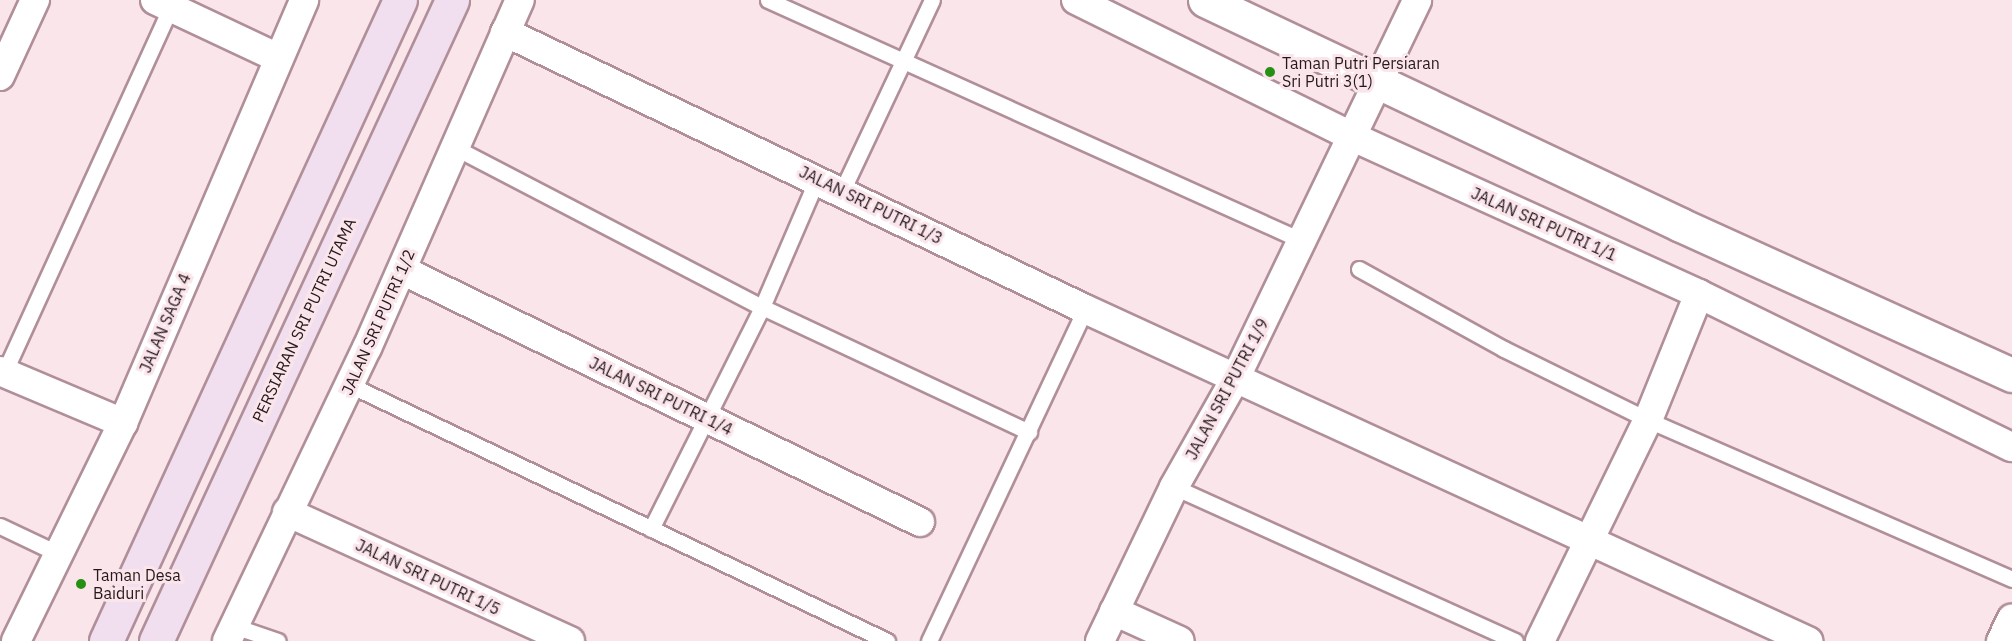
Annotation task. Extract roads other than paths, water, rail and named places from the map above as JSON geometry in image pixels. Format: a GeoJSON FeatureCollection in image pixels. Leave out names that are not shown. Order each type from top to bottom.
{"type":"FeatureCollection","features":[{"type":"Feature","properties":{"kind":"main road"},"geometry":{"type":"LineString","coordinates":[[106,641],[400,0]]}},
{"type":"Feature","properties":{"kind":"main road","name":"PERSIARAN SRI PUTRI UTAMA"},"geometry":{"type":"LineString","coordinates":[[156,641],[452,0]]}},
{"type":"Feature","properties":{"kind":"street"},"geometry":{"type":"LineString","coordinates":[[0,76],[34,0]]}},
{"type":"Feature","properties":{"kind":"street","name":"JALAN SAGA 4"},"geometry":{"type":"LineString","coordinates":[[16,641],[123,423],[304,0]]}},
{"type":"Feature","properties":{"kind":"street","name":"JALAN SRI PUTRI 1/2"},"geometry":{"type":"LineString","coordinates":[[231,634],[287,512],[350,385],[520,0]]}},
{"type":"Feature","properties":{"kind":"street","name":"JALAN SRI PUTRI 1/1"},"geometry":{"type":"LineString","coordinates":[[1076,0],[1353,137],[1699,294],[2012,447]]}},
{"type":"Feature","properties":{"kind":"street"},"geometry":{"type":"LineString","coordinates":[[1205,0],[1379,83],[2012,375]]}},
{"type":"Feature","properties":{"kind":"street","name":"JALAN SRI PUTRI 1/9"},"geometry":{"type":"LineString","coordinates":[[1100,641],[1174,487],[1235,380],[1417,0]]}},
{"type":"Feature","properties":{"kind":"street"},"geometry":{"type":"LineString","coordinates":[[167,2],[278,58]]}},
{"type":"Feature","properties":{"kind":"street","name":"JALAN SRI PUTRI 1/3"},"geometry":{"type":"LineString","coordinates":[[505,32],[1235,380],[1808,641]]}},
{"type":"Feature","properties":{"kind":"street","name":"JALAN SRI PUTRI 1/4"},"geometry":{"type":"LineString","coordinates":[[402,270],[920,522]]}},
{"type":"Feature","properties":{"kind":"street"},"geometry":{"type":"LineString","coordinates":[[1540,641],[1648,420],[1699,294]]}},
{"type":"Feature","properties":{"kind":"street"},"geometry":{"type":"LineString","coordinates":[[2,372],[123,423]]}},
{"type":"Feature","properties":{"kind":"street","name":"JALAN SRI PUTRI 1/5"},"geometry":{"type":"LineString","coordinates":[[287,512],[570,641]]}},
{"type":"Feature","properties":{"kind":"street"},"geometry":{"type":"LineString","coordinates":[[1114,611],[1180,641]]}},
{"type":"Feature","properties":{"kind":"street"},"geometry":{"type":"LineString","coordinates":[[2001,641],[2012,618]]}},
{"type":"Feature","properties":{"kind":"lane"},"geometry":{"type":"LineString","coordinates":[[768,0],[1303,241]]}},
{"type":"Feature","properties":{"kind":"lane"},"geometry":{"type":"LineString","coordinates":[[842,191],[932,0]]}},
{"type":"Feature","properties":{"kind":"lane"},"geometry":{"type":"LineString","coordinates":[[2,372],[167,2]]}},
{"type":"Feature","properties":{"kind":"lane"},"geometry":{"type":"LineString","coordinates":[[456,148],[762,307],[1029,432]]}},
{"type":"Feature","properties":{"kind":"lane"},"geometry":{"type":"LineString","coordinates":[[651,530],[705,417],[762,307],[817,179]]}},
{"type":"Feature","properties":{"kind":"lane"},"geometry":{"type":"LineString","coordinates":[[1359,269],[1504,349],[1648,420],[2012,579]]}},
{"type":"Feature","properties":{"kind":"lane"},"geometry":{"type":"LineString","coordinates":[[929,641],[1085,309]]}},
{"type":"Feature","properties":{"kind":"lane"},"geometry":{"type":"LineString","coordinates":[[350,385],[887,641]]}},
{"type":"Feature","properties":{"kind":"lane"},"geometry":{"type":"LineString","coordinates":[[1174,487],[1515,641]]}},
{"type":"Feature","properties":{"kind":"lane"},"geometry":{"type":"LineString","coordinates":[[0,526],[59,554]]}},
{"type":"Feature","properties":{"kind":"lane"},"geometry":{"type":"LineString","coordinates":[[231,634],[278,641]]}},
{"type":"Feature","properties":{"kind":"place","name":"Taman Putri Persiaran Sri Putri 3(1)"},"geometry":{"type":"Point","coordinates":[1270,72]}},
{"type":"Feature","properties":{"kind":"place","name":"Taman Desa Baiduri"},"geometry":{"type":"Point","coordinates":[81,584]}}]}
